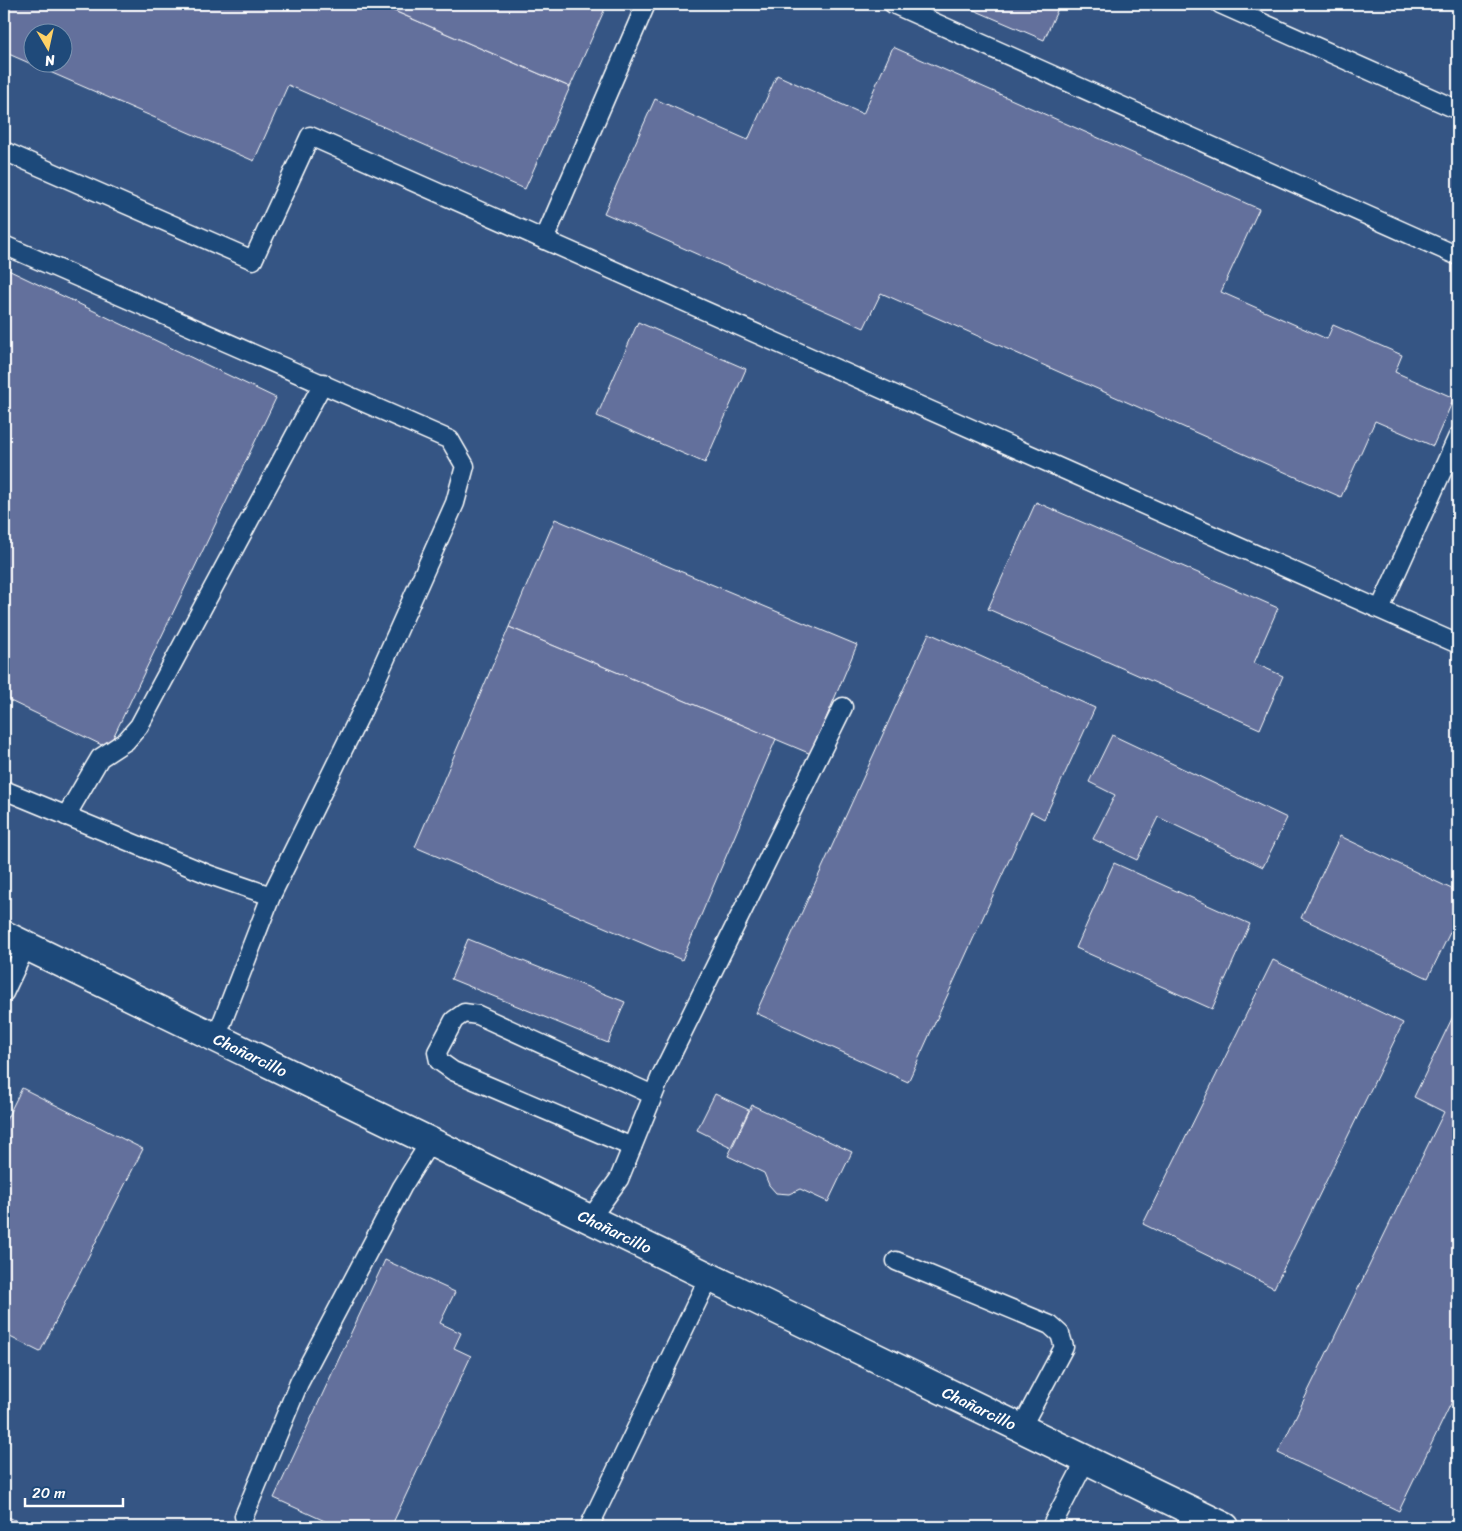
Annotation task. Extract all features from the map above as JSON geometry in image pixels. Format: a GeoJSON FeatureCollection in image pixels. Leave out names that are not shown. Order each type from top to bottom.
{"type":"FeatureCollection","features":[{"type":"Feature","properties":{"kind":"street","name":"Chañarcillo"},"geometry":{"type":"LineString","coordinates":[[15,940],[1225,1527]]}},
{"type":"Feature","properties":{"kind":"lane"},"geometry":{"type":"LineString","coordinates":[[544,240],[646,4]]}},
{"type":"Feature","properties":{"kind":"lane"},"geometry":{"type":"LineString","coordinates":[[893,4],[1458,256]]}},
{"type":"Feature","properties":{"kind":"lane"},"geometry":{"type":"LineString","coordinates":[[1220,4],[1458,110]]}},
{"type":"Feature","properties":{"kind":"lane"},"geometry":{"type":"LineString","coordinates":[[4,151],[253,260],[310,136],[1458,644]]}},
{"type":"Feature","properties":{"kind":"lane"},"geometry":{"type":"LineString","coordinates":[[4,245],[450,440],[465,466],[455,503],[372,689],[271,896],[216,1038]]}},
{"type":"Feature","properties":{"kind":"lane"},"geometry":{"type":"LineString","coordinates":[[66,816],[100,758],[126,741],[139,726],[323,383]]}},
{"type":"Feature","properties":{"kind":"lane"},"geometry":{"type":"LineString","coordinates":[[1380,609],[1458,436]]}},
{"type":"Feature","properties":{"kind":"lane"},"geometry":{"type":"LineString","coordinates":[[590,1219],[619,1179],[661,1076],[843,707]]}},
{"type":"Feature","properties":{"kind":"lane"},"geometry":{"type":"LineString","coordinates":[[4,790],[210,875],[271,896]]}},
{"type":"Feature","properties":{"kind":"lane"},"geometry":{"type":"LineString","coordinates":[[4,994],[15,940]]}},
{"type":"Feature","properties":{"kind":"lane"},"geometry":{"type":"LineString","coordinates":[[632,1146],[453,1071],[439,1061],[437,1052],[454,1020],[464,1013],[478,1015],[653,1095]]}},
{"type":"Feature","properties":{"kind":"lane"},"geometry":{"type":"LineString","coordinates":[[244,1516],[300,1383],[402,1187],[430,1142]]}},
{"type":"Feature","properties":{"kind":"lane"},"geometry":{"type":"LineString","coordinates":[[896,1261],[1050,1325],[1060,1334],[1064,1347],[1021,1428]]}},
{"type":"Feature","properties":{"kind":"lane"},"geometry":{"type":"LineString","coordinates":[[589,1527],[709,1277]]}},
{"type":"Feature","properties":{"kind":"lane"},"geometry":{"type":"LineString","coordinates":[[1051,1527],[1086,1460]]}},
{"type":"Feature","properties":{"kind":"shaded area"},"geometry":{"type":"Polygon","coordinates":[[[4,4],[1458,4],[1458,1527],[4,1527],[4,4]]]}},
{"type":"Feature","properties":{"kind":"building"},"geometry":{"type":"Polygon","coordinates":[[[4,4],[378,4],[570,87],[525,189],[288,85],[254,161],[50,72],[72,72],[72,22],[22,22],[22,60],[4,52],[4,4]]]}},
{"type":"Feature","properties":{"kind":"building"},"geometry":{"type":"Polygon","coordinates":[[[378,4],[607,4],[570,87],[378,4]]]}},
{"type":"Feature","properties":{"kind":"building"},"geometry":{"type":"Polygon","coordinates":[[[969,4],[1060,4],[1044,40],[967,7],[969,4]]]}},
{"type":"Feature","properties":{"kind":"building"},"geometry":{"type":"Polygon","coordinates":[[[893,47],[1259,209],[1221,292],[1327,339],[1333,325],[1402,355],[1395,372],[1454,398],[1433,446],[1375,421],[1341,497],[881,293],[864,328],[604,213],[655,99],[748,140],[777,75],[863,114],[893,47]]]}},
{"type":"Feature","properties":{"kind":"building"},"geometry":{"type":"Polygon","coordinates":[[[4,268],[276,398],[108,748],[4,698],[4,268]]]}},
{"type":"Feature","properties":{"kind":"building"},"geometry":{"type":"Polygon","coordinates":[[[638,322],[746,369],[705,463],[597,416],[638,322]]]}},
{"type":"Feature","properties":{"kind":"building"},"geometry":{"type":"Polygon","coordinates":[[[1036,502],[1278,608],[1254,663],[1283,676],[1260,729],[988,609],[1036,502]]]}},
{"type":"Feature","properties":{"kind":"building"},"geometry":{"type":"Polygon","coordinates":[[[555,519],[857,645],[811,754],[509,627],[555,519]]]}},
{"type":"Feature","properties":{"kind":"building"},"geometry":{"type":"Polygon","coordinates":[[[509,627],[776,739],[682,960],[415,847],[509,627]]]}},
{"type":"Feature","properties":{"kind":"building"},"geometry":{"type":"Polygon","coordinates":[[[929,633],[1095,708],[1044,819],[1031,812],[908,1082],[756,1013],[929,633]]]}},
{"type":"Feature","properties":{"kind":"building"},"geometry":{"type":"Polygon","coordinates":[[[1112,735],[1287,818],[1263,867],[1158,817],[1137,860],[1093,839],[1115,795],[1089,782],[1112,735]]]}},
{"type":"Feature","properties":{"kind":"building"},"geometry":{"type":"Polygon","coordinates":[[[1340,836],[1458,892],[1458,916],[1428,978],[1301,918],[1340,836]]]}},
{"type":"Feature","properties":{"kind":"building"},"geometry":{"type":"Polygon","coordinates":[[[1114,863],[1250,924],[1212,1009],[1076,948],[1114,863]]]}},
{"type":"Feature","properties":{"kind":"building"},"geometry":{"type":"Polygon","coordinates":[[[468,939],[625,1002],[608,1043],[451,979],[468,939]]]}},
{"type":"Feature","properties":{"kind":"building"},"geometry":{"type":"Polygon","coordinates":[[[1273,960],[1403,1023],[1274,1288],[1143,1224],[1273,960]]]}},
{"type":"Feature","properties":{"kind":"building"},"geometry":{"type":"Polygon","coordinates":[[[1458,1006],[1458,1389],[1399,1511],[1278,1453],[1444,1112],[1414,1097],[1458,1006]]]}},
{"type":"Feature","properties":{"kind":"building"},"geometry":{"type":"Polygon","coordinates":[[[22,1088],[143,1149],[40,1352],[4,1334],[4,1124],[22,1088]]]}},
{"type":"Feature","properties":{"kind":"building"},"geometry":{"type":"Polygon","coordinates":[[[715,1094],[749,1110],[731,1147],[697,1130],[715,1094]]]}},
{"type":"Feature","properties":{"kind":"building"},"geometry":{"type":"Polygon","coordinates":[[[752,1105],[852,1152],[828,1202],[800,1189],[789,1194],[776,1193],[769,1185],[764,1173],[728,1156],[752,1105]]]}},
{"type":"Feature","properties":{"kind":"building"},"geometry":{"type":"Polygon","coordinates":[[[385,1260],[455,1292],[440,1323],[461,1333],[454,1348],[471,1356],[391,1527],[338,1527],[274,1498],[385,1260]]]}},
{"type":"Feature","properties":{"kind":"building"},"geometry":{"type":"Polygon","coordinates":[[[4,1515],[30,1527],[4,1527],[4,1515]]]}}]}
